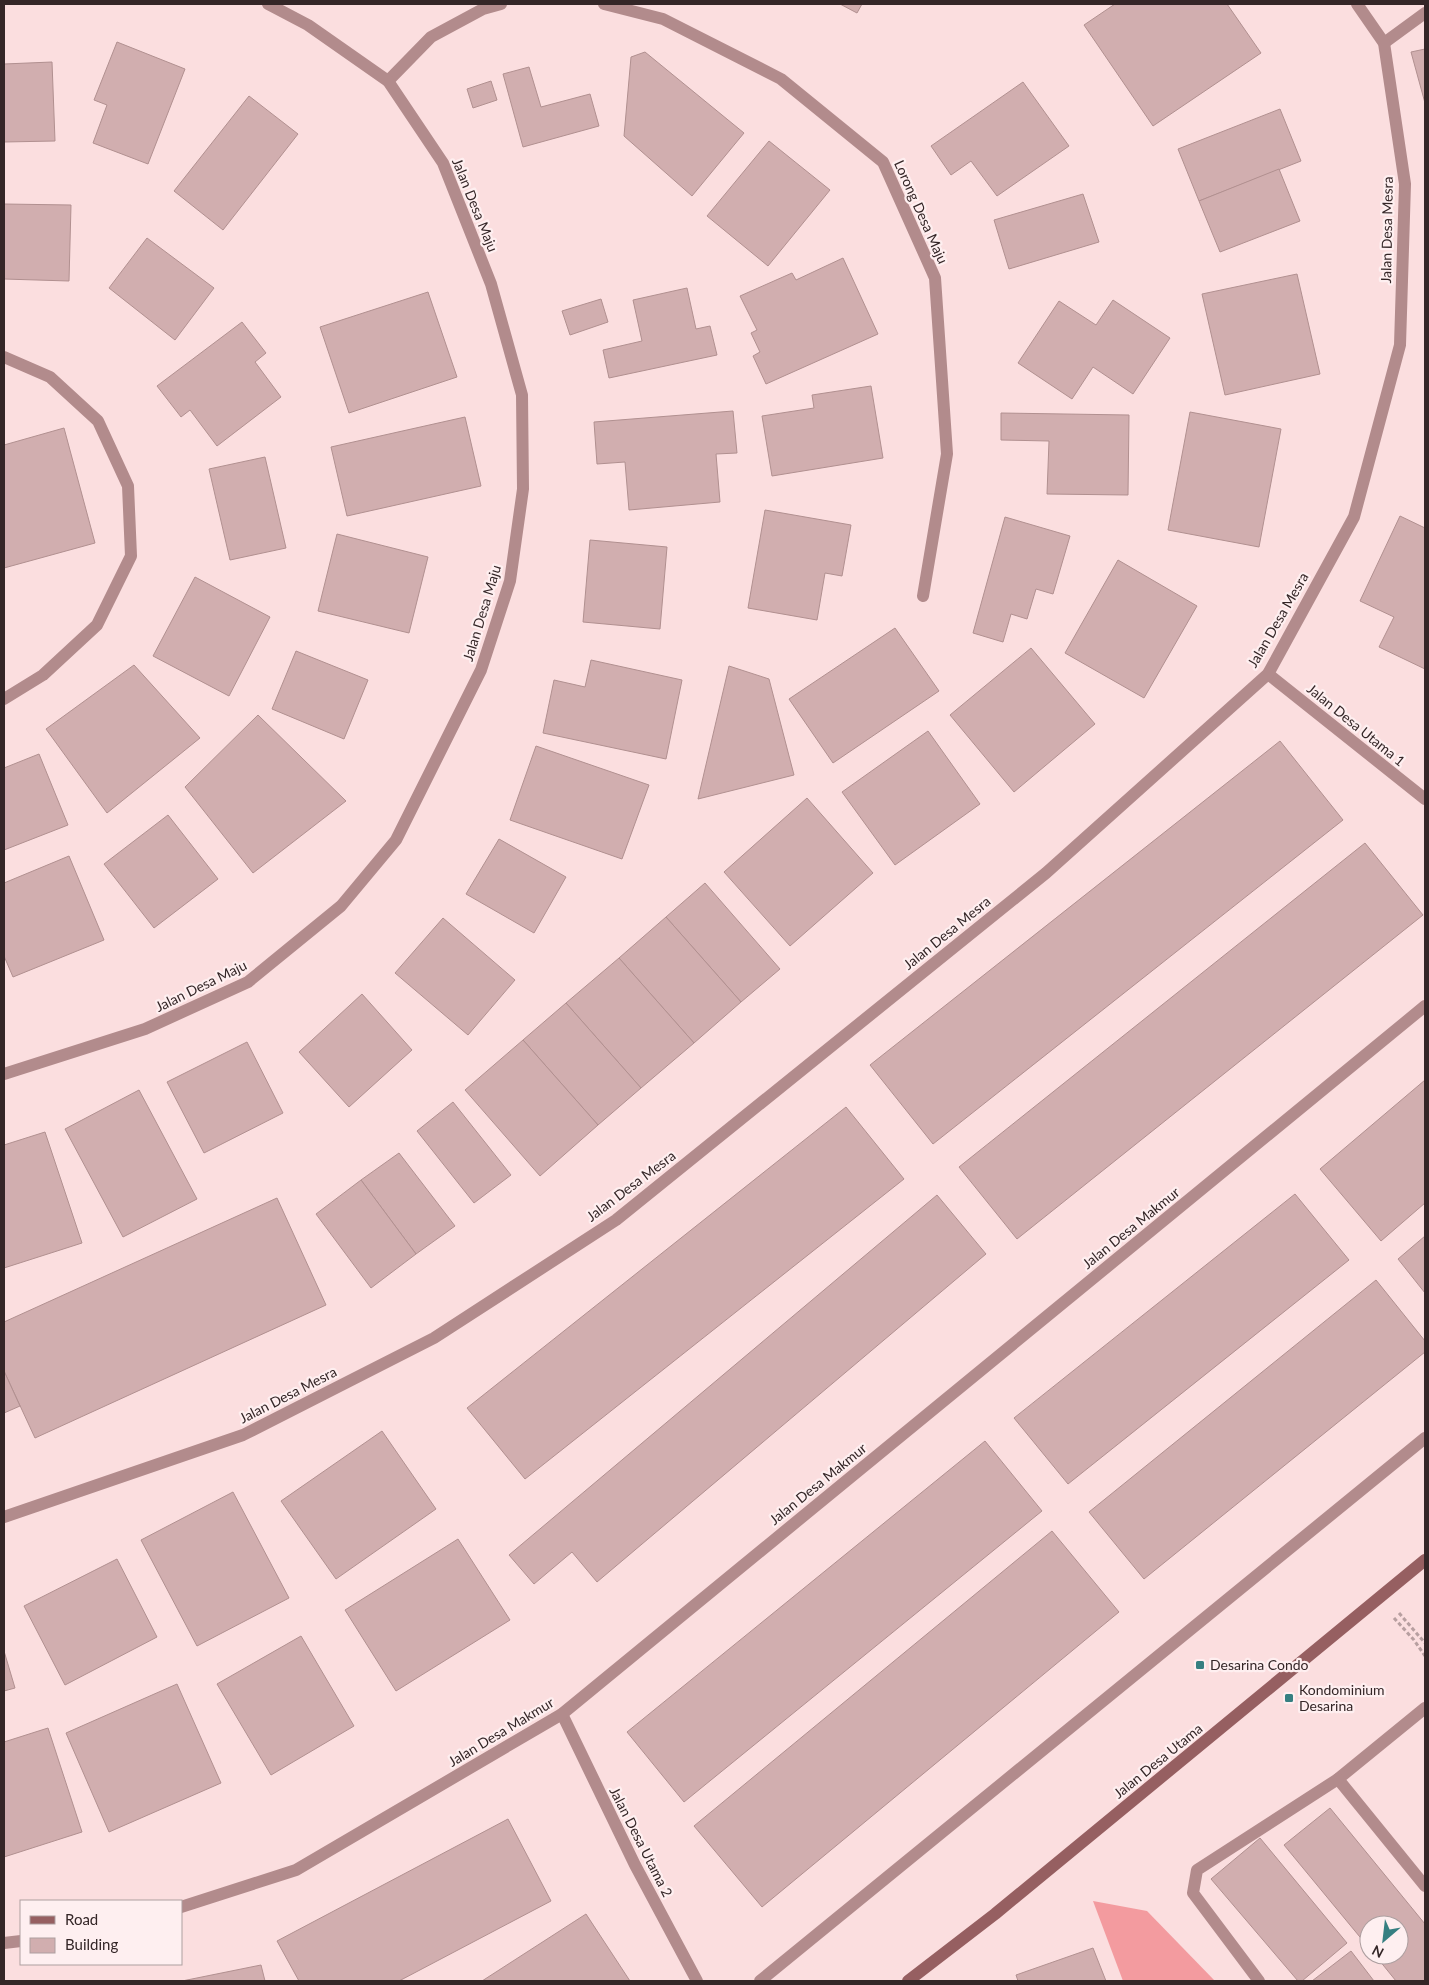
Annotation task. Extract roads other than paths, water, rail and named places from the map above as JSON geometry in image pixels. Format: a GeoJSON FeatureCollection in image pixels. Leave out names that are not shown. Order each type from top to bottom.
{"type":"FeatureCollection","features":[{"type":"Feature","properties":{"kind":"street","name":"Jalan Desa Maju"},"geometry":{"type":"LineString","coordinates":[[4,1074],[145,1029],[248,982],[341,906],[396,840],[481,670],[510,581],[523,489],[522,395],[491,284],[443,163],[388,81],[308,25],[268,4]]}},
{"type":"Feature","properties":{"kind":"street"},"geometry":{"type":"LineString","coordinates":[[388,81],[431,37],[483,9],[501,4]]}},
{"type":"Feature","properties":{"kind":"street","name":"Lorong Desa Maju"},"geometry":{"type":"LineString","coordinates":[[604,4],[663,19],[780,78],[883,162],[935,278],[947,454],[923,596]]}},
{"type":"Feature","properties":{"kind":"street","name":"Jalan Desa Mesra"},"geometry":{"type":"LineString","coordinates":[[4,1517],[243,1435],[434,1338],[616,1220],[1046,873],[1268,674],[1354,517],[1400,345],[1405,184],[1384,43],[1357,4]]}},
{"type":"Feature","properties":{"kind":"street"},"geometry":{"type":"LineString","coordinates":[[1384,43],[1425,13]]}},
{"type":"Feature","properties":{"kind":"street"},"geometry":{"type":"LineString","coordinates":[[4,357],[50,377],[98,421],[128,486],[131,556],[96,625],[43,675],[4,699]]}},
{"type":"Feature","properties":{"kind":"street","name":"Jalan Desa Utama 1"},"geometry":{"type":"LineString","coordinates":[[1268,674],[1425,799]]}},
{"type":"Feature","properties":{"kind":"street","name":"Jalan Desa Makmur"},"geometry":{"type":"LineString","coordinates":[[182,1907],[296,1870],[562,1714],[1425,1006]]}},
{"type":"Feature","properties":{"kind":"street"},"geometry":{"type":"LineString","coordinates":[[760,1981],[1425,1438]]}},
{"type":"Feature","properties":{"kind":"street","name":"Jalan Desa Utama"},"geometry":{"type":"LineString","coordinates":[[908,1981],[995,1914],[1425,1560]]}},
{"type":"Feature","properties":{"kind":"street"},"geometry":{"type":"LineString","coordinates":[[1259,1981],[1193,1893],[1197,1870],[1338,1779],[1425,1708]]}},
{"type":"Feature","properties":{"kind":"street","name":"Jalan Desa Utama 2"},"geometry":{"type":"LineString","coordinates":[[562,1714],[635,1865],[697,1981]]}},
{"type":"Feature","properties":{"kind":"street"},"geometry":{"type":"LineString","coordinates":[[1338,1779],[1425,1886]]}},
{"type":"Feature","properties":{"kind":"street"},"geometry":{"type":"LineString","coordinates":[[4,1943],[20,1940]]}},
{"type":"Feature","properties":{"kind":"place","name":"Desarina Condo"},"geometry":{"type":"Point","coordinates":[1200,1665]}},
{"type":"Feature","properties":{"kind":"place","name":"Kondominium Desarina"},"geometry":{"type":"Point","coordinates":[1289,1698]}}]}
